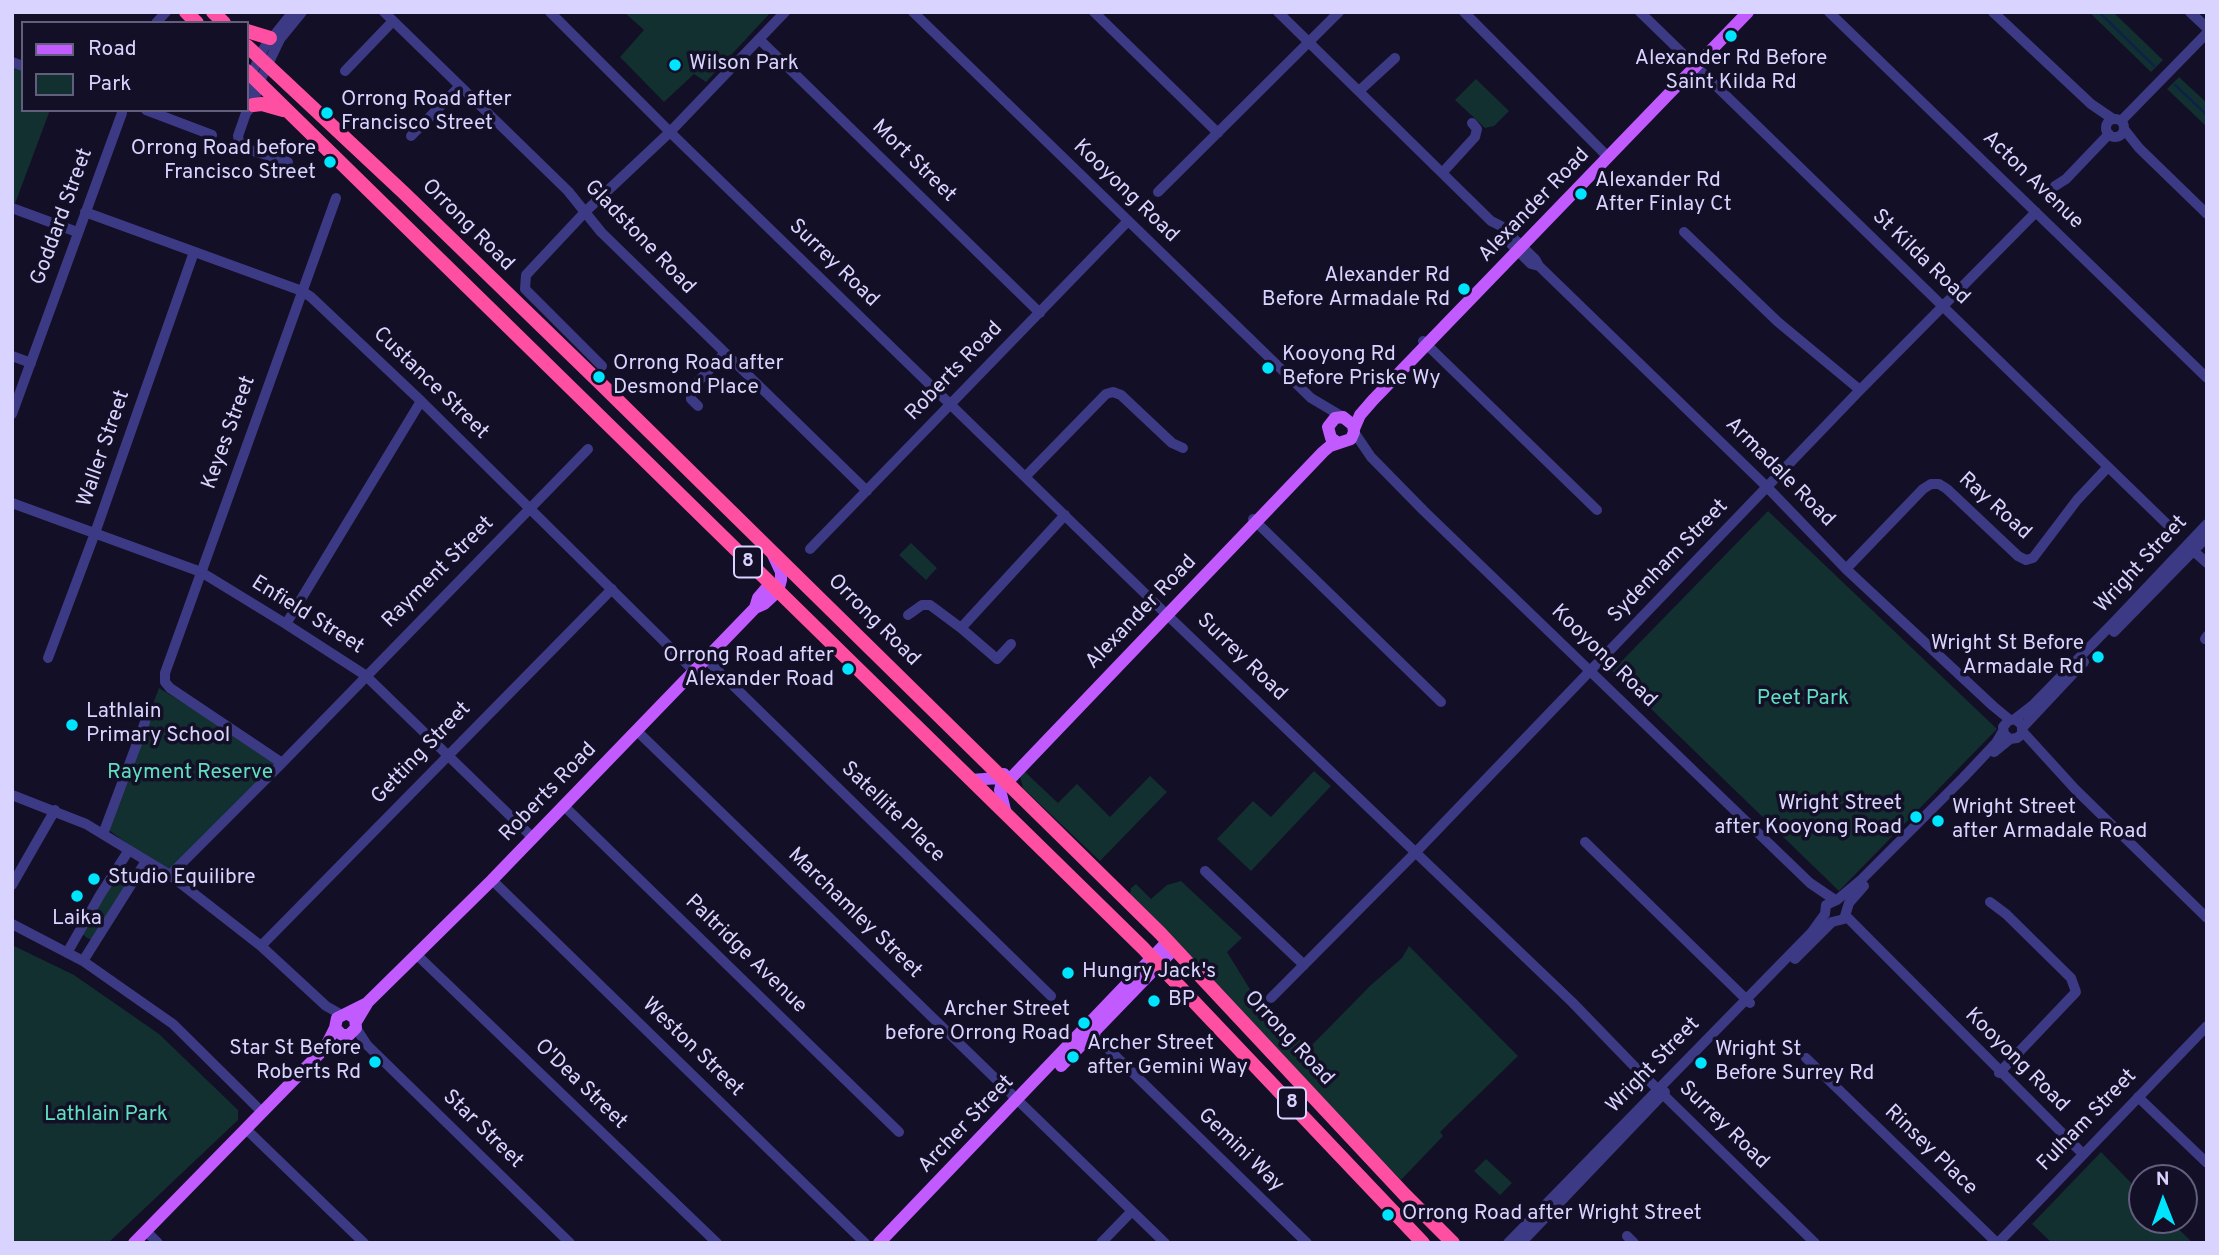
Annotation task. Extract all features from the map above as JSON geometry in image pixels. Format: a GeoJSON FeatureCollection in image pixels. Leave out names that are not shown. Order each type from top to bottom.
{"type":"FeatureCollection","features":[{"type":"Feature","properties":{"kind":"highway"},"geometry":{"type":"LineString","coordinates":[[248,31],[270,38]]}},
{"type":"Feature","properties":{"kind":"highway","name":"Orrong Road"},"geometry":{"type":"LineString","coordinates":[[248,47],[404,194],[1171,945],[1453,1243]]}},
{"type":"Feature","properties":{"kind":"highway","name":"Orrong Road"},"geometry":{"type":"LineString","coordinates":[[252,76],[1155,961],[1423,1243]]}},
{"type":"Feature","properties":{"kind":"highway"},"geometry":{"type":"LineString","coordinates":[[248,106],[262,104],[288,111]]}},
{"type":"Feature","properties":{"kind":"main road","name":"Alexander Road"},"geometry":{"type":"LineString","coordinates":[[1002,779],[1005,771],[1254,521],[1323,444],[1342,434],[1740,12]]}},
{"type":"Feature","properties":{"kind":"main road","name":"Alexander Road"},"geometry":{"type":"LineString","coordinates":[[1693,64],[1748,12]]}},
{"type":"Feature","properties":{"kind":"main road","name":"Alexander Road"},"geometry":{"type":"LineString","coordinates":[[1344,417],[1425,343]]}},
{"type":"Feature","properties":{"kind":"main road"},"geometry":{"type":"LineString","coordinates":[[1342,434],[1352,422],[1344,417]]}},
{"type":"Feature","properties":{"kind":"main road"},"geometry":{"type":"LineString","coordinates":[[773,555],[781,580],[774,587]]}},
{"type":"Feature","properties":{"kind":"main road","name":"Roberts Road"},"geometry":{"type":"LineString","coordinates":[[134,1243],[346,1025],[492,880],[755,608],[764,604],[774,587]]}},
{"type":"Feature","properties":{"kind":"main road"},"geometry":{"type":"LineString","coordinates":[[971,780],[1002,779],[1000,790],[1006,814]]}},
{"type":"Feature","properties":{"kind":"main road","name":"Archer Street"},"geometry":{"type":"LineString","coordinates":[[879,1243],[1171,945]]}},
{"type":"Feature","properties":{"kind":"main road","name":"Archer Street"},"geometry":{"type":"LineString","coordinates":[[887,1243],[1020,1102]]}},
{"type":"Feature","properties":{"kind":"street"},"geometry":{"type":"LineString","coordinates":[[263,61],[270,38],[293,12]]}},
{"type":"Feature","properties":{"kind":"street"},"geometry":{"type":"LineString","coordinates":[[248,106],[252,76],[302,12]]}},
{"type":"Feature","properties":{"kind":"street","name":"Gladstone Road"},"geometry":{"type":"LineString","coordinates":[[384,12],[586,211],[601,232],[867,491]]}},
{"type":"Feature","properties":{"kind":"street","name":"Surrey Road"},"geometry":{"type":"LineString","coordinates":[[550,12],[1164,612],[1572,1002],[1815,1243]]}},
{"type":"Feature","properties":{"kind":"street"},"geometry":{"type":"LineString","coordinates":[[602,366],[525,289],[526,275],[586,211],[670,132],[785,12]]}},
{"type":"Feature","properties":{"kind":"street","name":"Kooyong Road"},"geometry":{"type":"LineString","coordinates":[[913,12],[1311,398],[1342,434],[1371,457],[1810,883],[1835,915],[1864,937],[2082,1153]]}},
{"type":"Feature","properties":{"kind":"street"},"geometry":{"type":"LineString","coordinates":[[1094,12],[1218,133]]}},
{"type":"Feature","properties":{"kind":"street","name":"Armadale Road"},"geometry":{"type":"LineString","coordinates":[[1278,12],[1443,172],[1491,220],[1497,231],[1535,259],[1539,266],[1767,487],[1846,569],[1993,706],[2013,729],[2034,746],[2207,918]]}},
{"type":"Feature","properties":{"kind":"street"},"geometry":{"type":"LineString","coordinates":[[1158,192],[1339,12]]}},
{"type":"Feature","properties":{"kind":"street"},"geometry":{"type":"LineString","coordinates":[[1464,12],[1605,155]]}},
{"type":"Feature","properties":{"kind":"street","name":"St Kilda Road"},"geometry":{"type":"LineString","coordinates":[[1640,12],[2173,530]]}},
{"type":"Feature","properties":{"kind":"street","name":"Acton Avenue"},"geometry":{"type":"LineString","coordinates":[[1829,12],[2207,378]]}},
{"type":"Feature","properties":{"kind":"street"},"geometry":{"type":"LineString","coordinates":[[1993,12],[2207,214]]}},
{"type":"Feature","properties":{"kind":"street"},"geometry":{"type":"LineString","coordinates":[[2055,186],[2066,179],[2207,31],[2190,12]]}},
{"type":"Feature","properties":{"kind":"street"},"geometry":{"type":"LineString","coordinates":[[345,71],[393,21]]}},
{"type":"Feature","properties":{"kind":"street","name":"Mort Street"},"geometry":{"type":"LineString","coordinates":[[760,40],[1040,313]]}},
{"type":"Feature","properties":{"kind":"street"},"geometry":{"type":"LineString","coordinates":[[1359,91],[1395,58]]}},
{"type":"Feature","properties":{"kind":"street"},"geometry":{"type":"LineString","coordinates":[[411,136],[459,87]]}},
{"type":"Feature","properties":{"kind":"street","name":"Goddard Street"},"geometry":{"type":"LineString","coordinates":[[12,414],[77,232],[124,112]]}},
{"type":"Feature","properties":{"kind":"street"},"geometry":{"type":"LineString","coordinates":[[151,112],[212,135]]}},
{"type":"Feature","properties":{"kind":"street"},"geometry":{"type":"LineString","coordinates":[[246,112],[239,136],[242,146],[288,162]]}},
{"type":"Feature","properties":{"kind":"street"},"geometry":{"type":"LineString","coordinates":[[1443,172],[1475,137],[1477,129],[1472,123]]}},
{"type":"Feature","properties":{"kind":"street","name":"Keyes Street"},"geometry":{"type":"LineString","coordinates":[[282,763],[170,688],[165,682],[164,673],[336,198]]}},
{"type":"Feature","properties":{"kind":"street"},"geometry":{"type":"LineString","coordinates":[[12,208],[77,232]]}},
{"type":"Feature","properties":{"kind":"street","name":"Custance Street"},"geometry":{"type":"LineString","coordinates":[[85,212],[302,290],[421,401],[694,671]]}},
{"type":"Feature","properties":{"kind":"street","name":"Sydenham Street"},"geometry":{"type":"LineString","coordinates":[[1271,998],[2036,212]]}},
{"type":"Feature","properties":{"kind":"street","name":"Roberts Road"},"geometry":{"type":"LineString","coordinates":[[810,549],[1128,221]]}},
{"type":"Feature","properties":{"kind":"street"},"geometry":{"type":"LineString","coordinates":[[1684,232],[1777,322],[1860,390]]}},
{"type":"Feature","properties":{"kind":"street","name":"Waller Street"},"geometry":{"type":"LineString","coordinates":[[48,658],[194,252]]}},
{"type":"Feature","properties":{"kind":"street"},"geometry":{"type":"LineString","coordinates":[[1425,343],[1597,510]]}},
{"type":"Feature","properties":{"kind":"street"},"geometry":{"type":"LineString","coordinates":[[698,406],[691,399],[691,389],[725,353]]}},
{"type":"Feature","properties":{"kind":"street"},"geometry":{"type":"LineString","coordinates":[[12,356],[31,363]]}},
{"type":"Feature","properties":{"kind":"street"},"geometry":{"type":"LineString","coordinates":[[1026,477],[1106,394],[1113,392],[1121,395],[1171,443],[1182,448]]}},
{"type":"Feature","properties":{"kind":"street","name":"Kooyong Road"},"geometry":{"type":"LineString","coordinates":[[1311,398],[1344,417]]}},
{"type":"Feature","properties":{"kind":"street"},"geometry":{"type":"LineString","coordinates":[[286,624],[421,401]]}},
{"type":"Feature","properties":{"kind":"street","name":"Rayment Street"},"geometry":{"type":"LineString","coordinates":[[170,875],[589,449]]}},
{"type":"Feature","properties":{"kind":"street","name":"Ray Road"},"geometry":{"type":"LineString","coordinates":[[1846,569],[1923,489],[1931,484],[1939,484],[2018,556],[2026,560],[2034,558],[2077,500],[2107,468]]}},
{"type":"Feature","properties":{"kind":"street","name":"Enfield Street"},"geometry":{"type":"LineString","coordinates":[[12,503],[201,572],[286,624],[365,675],[532,837]]}},
{"type":"Feature","properties":{"kind":"street"},"geometry":{"type":"LineString","coordinates":[[961,628],[1065,515]]}},
{"type":"Feature","properties":{"kind":"street"},"geometry":{"type":"LineString","coordinates":[[1254,521],[1441,702]]}},
{"type":"Feature","properties":{"kind":"street","name":"Wright Street"},"geometry":{"type":"LineString","coordinates":[[1508,1243],[1660,1092],[1812,932],[1835,915],[1855,895],[2190,548],[2207,524]]}},
{"type":"Feature","properties":{"kind":"street","name":"Wright Street"},"geometry":{"type":"LineString","coordinates":[[2190,548],[2207,537]]}},
{"type":"Feature","properties":{"kind":"street"},"geometry":{"type":"LineString","coordinates":[[2190,548],[2207,563]]}},
{"type":"Feature","properties":{"kind":"street","name":"Getting Street"},"geometry":{"type":"LineString","coordinates":[[261,946],[612,590]]}},
{"type":"Feature","properties":{"kind":"street"},"geometry":{"type":"LineString","coordinates":[[908,615],[922,605],[930,605],[1000,662],[1011,645]]}},
{"type":"Feature","properties":{"kind":"street","name":"Satellite Place"},"geometry":{"type":"LineString","coordinates":[[706,659],[1051,996]]}},
{"type":"Feature","properties":{"kind":"street"},"geometry":{"type":"LineString","coordinates":[[103,834],[145,722]]}},
{"type":"Feature","properties":{"kind":"street","name":"Wright Street"},"geometry":{"type":"LineString","coordinates":[[1835,915],[1829,902],[1836,900],[1862,879],[2013,729]]}},
{"type":"Feature","properties":{"kind":"street","name":"Marchamley Street"},"geometry":{"type":"LineString","coordinates":[[636,730],[1165,1243]]}},
{"type":"Feature","properties":{"kind":"street"},"geometry":{"type":"LineString","coordinates":[[12,795],[77,819],[103,834],[170,875],[261,946]]}},
{"type":"Feature","properties":{"kind":"street","name":"Paltridge Avenue"},"geometry":{"type":"LineString","coordinates":[[564,806],[899,1132]]}},
{"type":"Feature","properties":{"kind":"street"},"geometry":{"type":"LineString","coordinates":[[12,885],[55,810]]}},
{"type":"Feature","properties":{"kind":"street"},"geometry":{"type":"LineString","coordinates":[[1585,842],[1748,1001]]}},
{"type":"Feature","properties":{"kind":"street"},"geometry":{"type":"LineString","coordinates":[[67,953],[129,850]]}},
{"type":"Feature","properties":{"kind":"street"},"geometry":{"type":"LineString","coordinates":[[83,961],[146,861]]}},
{"type":"Feature","properties":{"kind":"street"},"geometry":{"type":"LineString","coordinates":[[118,869],[133,881]]}},
{"type":"Feature","properties":{"kind":"street"},"geometry":{"type":"LineString","coordinates":[[1205,871],[1304,965]]}},
{"type":"Feature","properties":{"kind":"street","name":"Weston Street"},"geometry":{"type":"LineString","coordinates":[[492,880],[865,1243]]}},
{"type":"Feature","properties":{"kind":"street","name":"Kooyong Road"},"geometry":{"type":"LineString","coordinates":[[1810,883],[1836,900]]}},
{"type":"Feature","properties":{"kind":"street"},"geometry":{"type":"LineString","coordinates":[[1990,902],[2006,914],[2071,978],[2076,992],[1999,1073]]}},
{"type":"Feature","properties":{"kind":"street"},"geometry":{"type":"LineString","coordinates":[[12,925],[83,961],[173,1024],[262,1112]]}},
{"type":"Feature","properties":{"kind":"street"},"geometry":{"type":"LineString","coordinates":[[80,932],[96,941]]}},
{"type":"Feature","properties":{"kind":"street","name":"Star Street"},"geometry":{"type":"LineString","coordinates":[[261,946],[570,1243]]}},
{"type":"Feature","properties":{"kind":"street","name":"O'Dea Street"},"geometry":{"type":"LineString","coordinates":[[417,955],[717,1243]]}},
{"type":"Feature","properties":{"kind":"street","name":"Fulham Street"},"geometry":{"type":"LineString","coordinates":[[1997,1243],[2207,1026]]}},
{"type":"Feature","properties":{"kind":"street","name":"Gemini Way"},"geometry":{"type":"LineString","coordinates":[[1090,1030],[1307,1243]]}},
{"type":"Feature","properties":{"kind":"street","name":"Rinsey Place"},"geometry":{"type":"LineString","coordinates":[[1806,1058],[1997,1243]]}},
{"type":"Feature","properties":{"kind":"street","name":"Wright Street"},"geometry":{"type":"LineString","coordinates":[[1521,1243],[1660,1092]]}},
{"type":"Feature","properties":{"kind":"street"},"geometry":{"type":"LineString","coordinates":[[2138,1097],[2207,1163]]}},
{"type":"Feature","properties":{"kind":"street"},"geometry":{"type":"LineString","coordinates":[[246,1129],[364,1243]]}},
{"type":"Feature","properties":{"kind":"street"},"geometry":{"type":"LineString","coordinates":[[1101,1243],[1132,1211]]}},
{"type":"Feature","properties":{"kind":"street"},"geometry":{"type":"LineString","coordinates":[[146,1231],[158,1243]]}},
{"type":"Feature","properties":{"kind":"green space","name":"Wilson Park"},"geometry":{"type":"Polygon","coordinates":[[[624,12],[771,12],[706,82],[694,74],[664,102],[620,57],[644,30],[624,12]]]}},
{"type":"Feature","properties":{"kind":"green space"},"geometry":{"type":"Polygon","coordinates":[[[2089,12],[2113,12],[2163,60],[2151,72],[2089,12]]]}},
{"type":"Feature","properties":{"kind":"green space"},"geometry":{"type":"Polygon","coordinates":[[[12,62],[21,65],[21,112],[49,112],[13,209],[12,62]]]}},
{"type":"Feature","properties":{"kind":"green space"},"geometry":{"type":"Polygon","coordinates":[[[2179,77],[2207,103],[2207,127],[2167,89],[2179,77]]]}},
{"type":"Feature","properties":{"kind":"green space"},"geometry":{"type":"Polygon","coordinates":[[[1476,79],[1509,111],[1494,126],[1485,128],[1455,100],[1476,79]]]}},
{"type":"Feature","properties":{"kind":"green space","name":"Peet Park"},"geometry":{"type":"Polygon","coordinates":[[[1768,511],[1997,729],[1839,891],[1612,671],[1768,511]]]}},
{"type":"Feature","properties":{"kind":"green space"},"geometry":{"type":"Polygon","coordinates":[[[911,543],[937,568],[926,580],[899,555],[911,543]]]}},
{"type":"Feature","properties":{"kind":"green space","name":"Rayment Reserve"},"geometry":{"type":"Polygon","coordinates":[[[159,688],[282,763],[170,875],[106,828],[159,688]]]}},
{"type":"Feature","properties":{"kind":"green space"},"geometry":{"type":"Polygon","coordinates":[[[1024,771],[1058,803],[1077,784],[1110,817],[1150,776],[1167,792],[1100,861],[1023,788],[1020,776],[1024,771]]]}},
{"type":"Feature","properties":{"kind":"green space"},"geometry":{"type":"Polygon","coordinates":[[[1314,771],[1331,786],[1251,871],[1217,839],[1253,801],[1271,817],[1314,771]]]}},
{"type":"Feature","properties":{"kind":"green space"},"geometry":{"type":"Polygon","coordinates":[[[118,869],[133,881],[96,941],[87,938],[80,932],[118,869]]]}},
{"type":"Feature","properties":{"kind":"green space"},"geometry":{"type":"Polygon","coordinates":[[[1181,881],[1242,938],[1227,952],[1256,999],[1309,1048],[1371,985],[1402,958],[1409,946],[1518,1056],[1440,1132],[1443,1136],[1401,1180],[1130,894],[1131,888],[1136,884],[1151,899],[1167,885],[1181,881]]]}},
{"type":"Feature","properties":{"kind":"green space","name":"Lathlain Park"},"geometry":{"type":"Polygon","coordinates":[[[12,945],[74,975],[159,1034],[238,1110],[238,1120],[108,1243],[12,1243],[12,945]]]}},
{"type":"Feature","properties":{"kind":"green space"},"geometry":{"type":"Polygon","coordinates":[[[2101,1152],[2128,1180],[2128,1234],[2184,1234],[2193,1243],[2052,1243],[2032,1224],[2101,1152]]]}},
{"type":"Feature","properties":{"kind":"green space"},"geometry":{"type":"Polygon","coordinates":[[[1486,1159],[1512,1183],[1500,1195],[1474,1171],[1486,1159]]]}},
{"type":"Feature","properties":{"kind":"waterway"},"geometry":{"type":"LineString","coordinates":[[2099,12],[2154,66]]}},
{"type":"Feature","properties":{"kind":"waterway"},"geometry":{"type":"LineString","coordinates":[[2175,85],[2207,115]]}},
{"type":"Feature","properties":{"kind":"place","name":"Alexander Rd Before Saint Kilda Rd"},"geometry":{"type":"Point","coordinates":[1731,36]}},
{"type":"Feature","properties":{"kind":"place","name":"Wilson Park"},"geometry":{"type":"Point","coordinates":[675,65]}},
{"type":"Feature","properties":{"kind":"place","name":"Orrong Road after Francisco Street"},"geometry":{"type":"Point","coordinates":[327,113]}},
{"type":"Feature","properties":{"kind":"place","name":"Orrong Road before Francisco Street"},"geometry":{"type":"Point","coordinates":[330,162]}},
{"type":"Feature","properties":{"kind":"place","name":"Alexander Rd After Finlay Ct"},"geometry":{"type":"Point","coordinates":[1581,194]}},
{"type":"Feature","properties":{"kind":"place","name":"Alexander Rd Before Armadale Rd"},"geometry":{"type":"Point","coordinates":[1464,289]}},
{"type":"Feature","properties":{"kind":"place","name":"Kooyong Rd Before Priske Wy"},"geometry":{"type":"Point","coordinates":[1268,368]}},
{"type":"Feature","properties":{"kind":"place","name":"Orrong Road after Desmond Place"},"geometry":{"type":"Point","coordinates":[599,377]}},
{"type":"Feature","properties":{"kind":"place","name":"Wright St Before Armadale Rd"},"geometry":{"type":"Point","coordinates":[2098,657]}},
{"type":"Feature","properties":{"kind":"place","name":"Orrong Road after Alexander Road"},"geometry":{"type":"Point","coordinates":[848,669]}},
{"type":"Feature","properties":{"kind":"place","name":"Lathlain Primary School"},"geometry":{"type":"Point","coordinates":[72,725]}},
{"type":"Feature","properties":{"kind":"place","name":"Wright Street after Kooyong Road"},"geometry":{"type":"Point","coordinates":[1916,817]}},
{"type":"Feature","properties":{"kind":"place","name":"Wright Street after Armadale Road"},"geometry":{"type":"Point","coordinates":[1938,821]}},
{"type":"Feature","properties":{"kind":"place","name":"Studio Equilibre"},"geometry":{"type":"Point","coordinates":[94,879]}},
{"type":"Feature","properties":{"kind":"place","name":"Laika"},"geometry":{"type":"Point","coordinates":[77,896]}},
{"type":"Feature","properties":{"kind":"place","name":"Hungry Jack's"},"geometry":{"type":"Point","coordinates":[1068,973]}},
{"type":"Feature","properties":{"kind":"place","name":"BP"},"geometry":{"type":"Point","coordinates":[1154,1001]}},
{"type":"Feature","properties":{"kind":"place","name":"Archer Street before Orrong Road"},"geometry":{"type":"Point","coordinates":[1084,1023]}},
{"type":"Feature","properties":{"kind":"place","name":"Archer Street after Gemini Way"},"geometry":{"type":"Point","coordinates":[1073,1057]}},
{"type":"Feature","properties":{"kind":"place","name":"Star St Before Roberts Rd"},"geometry":{"type":"Point","coordinates":[375,1062]}},
{"type":"Feature","properties":{"kind":"place","name":"Wright St Before Surrey Rd"},"geometry":{"type":"Point","coordinates":[1701,1063]}},
{"type":"Feature","properties":{"kind":"place","name":"Orrong Road after Wright Street"},"geometry":{"type":"Point","coordinates":[1388,1215]}}]}
